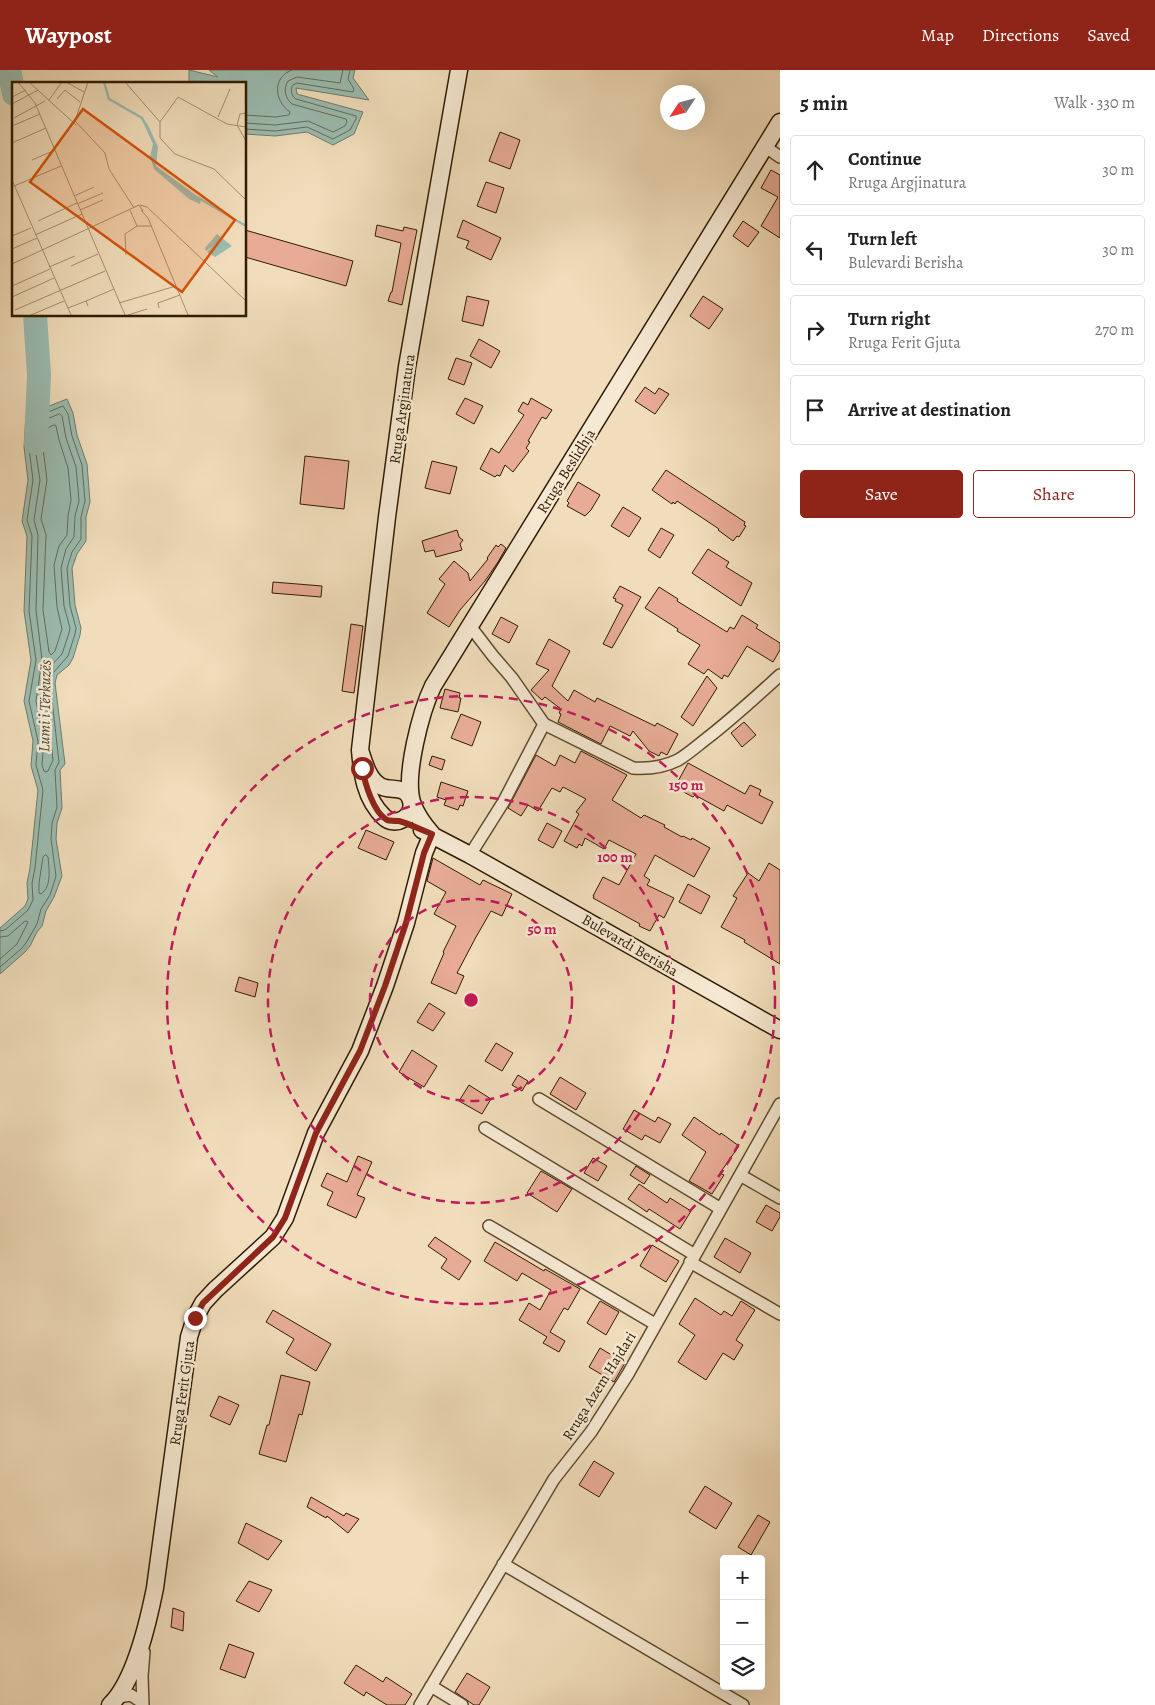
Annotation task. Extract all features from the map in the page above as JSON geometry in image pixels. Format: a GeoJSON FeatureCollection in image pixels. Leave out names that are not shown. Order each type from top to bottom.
{"type":"FeatureCollection","features":[{"type":"Feature","properties":{"kind":"street","name":"Rruga Argjinatura"},"geometry":{"type":"LineString","coordinates":[[380,812],[366,788],[360,750],[387,516],[407,367],[459,70]]}},
{"type":"Feature","properties":{"kind":"street","name":"Rruga Beslidhja"},"geometry":{"type":"LineString","coordinates":[[432,834],[417,814],[411,800],[410,787],[420,721],[433,686],[780,122]]}},
{"type":"Feature","properties":{"kind":"street"},"geometry":{"type":"LineString","coordinates":[[764,146],[780,157]]}},
{"type":"Feature","properties":{"kind":"street"},"geometry":{"type":"LineString","coordinates":[[470,626],[512,678],[544,724],[633,768],[646,769],[678,760],[727,722],[780,675]]}},
{"type":"Feature","properties":{"kind":"street"},"geometry":{"type":"LineString","coordinates":[[470,855],[504,801],[544,724]]}},
{"type":"Feature","properties":{"kind":"street","name":"Rruga Argjinatura"},"geometry":{"type":"LineString","coordinates":[[360,750],[373,780],[380,786],[390,789]]}},
{"type":"Feature","properties":{"kind":"street"},"geometry":{"type":"LineString","coordinates":[[390,789],[405,791],[411,800],[412,806],[408,816],[398,821],[388,820],[380,812],[379,801],[381,796],[390,789],[401,782],[413,761]]}},
{"type":"Feature","properties":{"kind":"street","name":"Bulevardi Berisha"},"geometry":{"type":"LineString","coordinates":[[398,821],[432,834],[780,1030]]}},
{"type":"Feature","properties":{"kind":"street","name":"Rruga Ferit Gjuta"},"geometry":{"type":"LineString","coordinates":[[114,1701],[139,1650],[155,1588],[189,1337],[195,1318],[203,1303],[273,1237],[285,1218],[316,1133],[360,1051],[385,986],[406,923],[424,853],[432,834]]}},
{"type":"Feature","properties":{"kind":"street"},"geometry":{"type":"LineString","coordinates":[[539,1099],[721,1209]]}},
{"type":"Feature","properties":{"kind":"street","name":"Rruga Azem Hajdari"},"geometry":{"type":"LineString","coordinates":[[420,1705],[554,1478],[592,1432],[628,1374],[780,1104]]}},
{"type":"Feature","properties":{"kind":"street"},"geometry":{"type":"LineString","coordinates":[[485,1128],[780,1314]]}},
{"type":"Feature","properties":{"kind":"street"},"geometry":{"type":"LineString","coordinates":[[740,1175],[780,1198]]}},
{"type":"Feature","properties":{"kind":"street"},"geometry":{"type":"LineString","coordinates":[[489,1226],[655,1324]]}},
{"type":"Feature","properties":{"kind":"street"},"geometry":{"type":"LineString","coordinates":[[503,1564],[743,1705]]}},
{"type":"Feature","properties":{"kind":"street"},"geometry":{"type":"LineString","coordinates":[[143,1704],[143,1656],[148,1621]]}},
{"type":"Feature","properties":{"kind":"street"},"geometry":{"type":"LineString","coordinates":[[431,1686],[462,1705]]}},
{"type":"Feature","properties":{"kind":"street"},"geometry":{"type":"LineString","coordinates":[[114,1701],[131,1695],[143,1704]]}},
{"type":"Feature","properties":{"kind":"water"},"geometry":{"type":"Polygon","coordinates":[[[189,70],[218,77],[209,70],[355,70],[353,78],[369,100],[296,88],[297,94],[363,112],[354,134],[333,145],[307,132],[275,136],[246,134],[246,82],[189,82],[189,70]]]}},
{"type":"Feature","properties":{"kind":"water"},"geometry":{"type":"Polygon","coordinates":[[[67,399],[73,413],[77,435],[87,464],[90,502],[86,517],[86,541],[77,554],[72,568],[75,605],[81,628],[80,635],[73,658],[69,665],[57,675],[55,683],[65,764],[60,770],[62,808],[57,823],[56,839],[62,876],[46,911],[42,926],[30,946],[0,974],[0,928],[25,906],[28,899],[27,883],[38,790],[31,766],[33,741],[24,701],[31,660],[24,611],[27,536],[22,521],[28,480],[24,447],[26,415],[67,399]]]}},
{"type":"Feature","properties":{"kind":"building"},"geometry":{"type":"Polygon","coordinates":[[[500,132],[520,140],[510,169],[489,161],[500,132]]]}},
{"type":"Feature","properties":{"kind":"building"},"geometry":{"type":"Polygon","coordinates":[[[771,170],[780,175],[780,238],[761,226],[778,197],[761,188],[771,170]]]}},
{"type":"Feature","properties":{"kind":"building"},"geometry":{"type":"Polygon","coordinates":[[[486,182],[504,188],[496,213],[477,206],[486,182]]]}},
{"type":"Feature","properties":{"kind":"building"},"geometry":{"type":"Polygon","coordinates":[[[463,220],[501,238],[491,260],[466,248],[469,241],[457,237],[463,220]]]}},
{"type":"Feature","properties":{"kind":"building"},"geometry":{"type":"Polygon","coordinates":[[[743,221],[759,232],[748,247],[733,236],[743,221]]]}},
{"type":"Feature","properties":{"kind":"building"},"geometry":{"type":"Polygon","coordinates":[[[377,225],[403,231],[404,227],[417,230],[402,305],[388,301],[392,292],[401,243],[375,236],[377,225]]]}},
{"type":"Feature","properties":{"kind":"building"},"geometry":{"type":"Polygon","coordinates":[[[246,230],[353,261],[346,286],[246,257],[246,230]]]}},
{"type":"Feature","properties":{"kind":"building"},"geometry":{"type":"Polygon","coordinates":[[[467,296],[489,301],[483,326],[462,321],[467,296]]]}},
{"type":"Feature","properties":{"kind":"building"},"geometry":{"type":"Polygon","coordinates":[[[703,296],[723,309],[709,329],[690,316],[703,296]]]}},
{"type":"Feature","properties":{"kind":"building"},"geometry":{"type":"Polygon","coordinates":[[[479,339],[500,351],[491,368],[470,356],[479,339]]]}},
{"type":"Feature","properties":{"kind":"building"},"geometry":{"type":"Polygon","coordinates":[[[456,358],[472,363],[464,385],[448,379],[456,358]]]}},
{"type":"Feature","properties":{"kind":"building"},"geometry":{"type":"Polygon","coordinates":[[[645,387],[655,394],[659,388],[669,394],[655,414],[635,401],[645,387]]]}},
{"type":"Feature","properties":{"kind":"building"},"geometry":{"type":"Polygon","coordinates":[[[465,398],[483,406],[474,424],[456,414],[465,398]]]}},
{"type":"Feature","properties":{"kind":"building"},"geometry":{"type":"Polygon","coordinates":[[[531,398],[552,410],[546,419],[542,417],[528,441],[530,442],[526,448],[529,451],[513,472],[505,465],[500,476],[497,475],[495,477],[480,469],[491,448],[499,453],[524,415],[518,411],[523,402],[528,405],[531,398]]]}},
{"type":"Feature","properties":{"kind":"building"},"geometry":{"type":"Polygon","coordinates":[[[305,456],[349,461],[344,509],[300,504],[305,456]]]}},
{"type":"Feature","properties":{"kind":"building"},"geometry":{"type":"Polygon","coordinates":[[[432,461],[457,467],[450,494],[425,488],[432,461]]]}},
{"type":"Feature","properties":{"kind":"building"},"geometry":{"type":"Polygon","coordinates":[[[666,470],[745,522],[744,525],[746,526],[739,537],[737,536],[733,541],[719,529],[677,501],[675,504],[673,502],[672,504],[652,490],[666,470]]]}},
{"type":"Feature","properties":{"kind":"building"},"geometry":{"type":"Polygon","coordinates":[[[578,482],[600,495],[585,516],[567,506],[569,503],[567,501],[578,482]]]}},
{"type":"Feature","properties":{"kind":"building"},"geometry":{"type":"Polygon","coordinates":[[[623,507],[641,518],[629,537],[611,526],[623,507]]]}},
{"type":"Feature","properties":{"kind":"building"},"geometry":{"type":"Polygon","coordinates":[[[661,528],[674,535],[660,558],[648,550],[661,528]]]}},
{"type":"Feature","properties":{"kind":"building"},"geometry":{"type":"Polygon","coordinates":[[[457,530],[459,537],[463,540],[460,544],[462,550],[436,557],[434,550],[425,552],[422,541],[457,530]]]}},
{"type":"Feature","properties":{"kind":"building"},"geometry":{"type":"Polygon","coordinates":[[[501,544],[506,548],[498,562],[449,627],[427,613],[445,584],[439,579],[454,561],[468,573],[470,581],[488,559],[496,545],[498,547],[501,544]]]}},
{"type":"Feature","properties":{"kind":"building"},"geometry":{"type":"Polygon","coordinates":[[[708,549],[729,562],[726,567],[752,583],[741,606],[692,573],[708,549]]]}},
{"type":"Feature","properties":{"kind":"building"},"geometry":{"type":"Polygon","coordinates":[[[273,582],[322,586],[321,597],[272,593],[273,582]]]}},
{"type":"Feature","properties":{"kind":"building"},"geometry":{"type":"Polygon","coordinates":[[[620,586],[641,597],[612,648],[603,644],[623,605],[613,598],[620,586]]]}},
{"type":"Feature","properties":{"kind":"building"},"geometry":{"type":"Polygon","coordinates":[[[659,587],[678,599],[677,601],[727,632],[730,627],[734,629],[742,615],[758,625],[756,628],[780,643],[780,650],[773,662],[747,646],[728,677],[724,675],[722,679],[708,669],[704,674],[688,664],[700,645],[645,608],[659,587]]]}},
{"type":"Feature","properties":{"kind":"building"},"geometry":{"type":"Polygon","coordinates":[[[501,617],[518,626],[509,643],[492,634],[501,617]]]}},
{"type":"Feature","properties":{"kind":"building"},"geometry":{"type":"Polygon","coordinates":[[[351,624],[363,626],[354,693],[342,691],[351,624]]]}},
{"type":"Feature","properties":{"kind":"building"},"geometry":{"type":"Polygon","coordinates":[[[549,639],[570,651],[552,686],[568,701],[574,690],[595,702],[597,698],[655,726],[657,723],[678,734],[667,755],[661,752],[659,756],[649,751],[633,731],[630,736],[610,726],[601,744],[558,722],[561,709],[545,697],[542,700],[531,690],[549,670],[536,664],[549,639]]]}},
{"type":"Feature","properties":{"kind":"building"},"geometry":{"type":"Polygon","coordinates":[[[707,676],[717,688],[693,726],[681,717],[707,676]]]}},
{"type":"Feature","properties":{"kind":"building"},"geometry":{"type":"Polygon","coordinates":[[[445,689],[460,693],[459,698],[461,698],[458,712],[440,708],[445,689]]]}},
{"type":"Feature","properties":{"kind":"building"},"geometry":{"type":"Polygon","coordinates":[[[461,714],[481,722],[472,746],[451,738],[461,714]]]}},
{"type":"Feature","properties":{"kind":"building"},"geometry":{"type":"Polygon","coordinates":[[[744,722],[756,735],[742,747],[731,733],[744,722]]]}},
{"type":"Feature","properties":{"kind":"building"},"geometry":{"type":"Polygon","coordinates":[[[581,751],[627,775],[612,800],[641,818],[644,815],[665,825],[664,827],[682,837],[691,840],[692,838],[710,848],[694,877],[655,855],[644,876],[650,880],[647,885],[674,898],[664,918],[659,915],[650,931],[593,898],[603,877],[619,885],[636,854],[609,840],[604,849],[585,838],[582,846],[579,844],[577,848],[564,841],[579,814],[576,812],[586,799],[563,787],[560,792],[552,788],[538,811],[528,805],[521,816],[508,808],[536,755],[555,766],[560,755],[575,763],[581,751]]]}},
{"type":"Feature","properties":{"kind":"building"},"geometry":{"type":"Polygon","coordinates":[[[432,756],[445,760],[442,770],[429,765],[432,756]]]}},
{"type":"Feature","properties":{"kind":"building"},"geometry":{"type":"Polygon","coordinates":[[[688,763],[745,794],[750,785],[761,790],[759,795],[773,802],[762,824],[727,805],[724,811],[695,795],[693,797],[678,789],[679,787],[676,785],[688,763]]]}},
{"type":"Feature","properties":{"kind":"building"},"geometry":{"type":"Polygon","coordinates":[[[441,782],[468,791],[463,806],[460,805],[458,810],[444,805],[446,800],[437,797],[441,782]]]}},
{"type":"Feature","properties":{"kind":"building"},"geometry":{"type":"Polygon","coordinates":[[[547,823],[562,831],[553,848],[538,840],[547,823]]]}},
{"type":"Feature","properties":{"kind":"building"},"geometry":{"type":"Polygon","coordinates":[[[366,830],[394,842],[386,860],[358,848],[366,830]]]}},
{"type":"Feature","properties":{"kind":"building"},"geometry":{"type":"Polygon","coordinates":[[[433,858],[480,885],[483,880],[512,894],[502,916],[491,911],[476,937],[457,973],[464,976],[456,994],[431,983],[456,926],[434,914],[446,892],[427,881],[433,858]]]}},
{"type":"Feature","properties":{"kind":"building"},"geometry":{"type":"Polygon","coordinates":[[[769,863],[780,870],[780,964],[744,942],[745,940],[721,927],[737,898],[733,896],[748,873],[759,881],[769,863]]]}},
{"type":"Feature","properties":{"kind":"building"},"geometry":{"type":"Polygon","coordinates":[[[688,884],[710,896],[701,914],[679,902],[688,884]]]}},
{"type":"Feature","properties":{"kind":"building"},"geometry":{"type":"Polygon","coordinates":[[[239,977],[258,983],[255,997],[235,991],[239,977]]]}},
{"type":"Feature","properties":{"kind":"building"},"geometry":{"type":"Polygon","coordinates":[[[429,1003],[445,1013],[433,1031],[417,1022],[429,1003]]]}},
{"type":"Feature","properties":{"kind":"building"},"geometry":{"type":"Polygon","coordinates":[[[496,1043],[513,1053],[502,1071],[485,1061],[496,1043]]]}},
{"type":"Feature","properties":{"kind":"building"},"geometry":{"type":"Polygon","coordinates":[[[412,1050],[437,1066],[424,1087],[399,1072],[412,1050]]]}},
{"type":"Feature","properties":{"kind":"building"},"geometry":{"type":"Polygon","coordinates":[[[518,1075],[528,1081],[522,1091],[512,1085],[518,1075]]]}},
{"type":"Feature","properties":{"kind":"building"},"geometry":{"type":"Polygon","coordinates":[[[560,1077],[586,1093],[576,1110],[550,1094],[560,1077]]]}},
{"type":"Feature","properties":{"kind":"building"},"geometry":{"type":"Polygon","coordinates":[[[469,1085],[491,1099],[482,1114],[459,1101],[469,1085]]]}},
{"type":"Feature","properties":{"kind":"building"},"geometry":{"type":"Polygon","coordinates":[[[634,1110],[655,1122],[658,1117],[671,1124],[660,1143],[645,1135],[642,1140],[623,1129],[634,1110]]]}},
{"type":"Feature","properties":{"kind":"building"},"geometry":{"type":"Polygon","coordinates":[[[694,1117],[739,1146],[720,1173],[724,1175],[712,1194],[689,1181],[706,1152],[682,1135],[694,1117]]]}},
{"type":"Feature","properties":{"kind":"building"},"geometry":{"type":"Polygon","coordinates":[[[358,1156],[372,1162],[357,1195],[365,1198],[356,1218],[327,1205],[333,1192],[321,1186],[327,1173],[347,1182],[358,1156]]]}},
{"type":"Feature","properties":{"kind":"building"},"geometry":{"type":"Polygon","coordinates":[[[593,1158],[607,1166],[598,1181],[584,1173],[593,1158]]]}},
{"type":"Feature","properties":{"kind":"building"},"geometry":{"type":"Polygon","coordinates":[[[636,1166],[650,1175],[644,1184],[630,1175],[636,1166]]]}},
{"type":"Feature","properties":{"kind":"building"},"geometry":{"type":"Polygon","coordinates":[[[541,1171],[572,1189],[557,1212],[527,1193],[541,1171]]]}},
{"type":"Feature","properties":{"kind":"building"},"geometry":{"type":"Polygon","coordinates":[[[639,1184],[667,1203],[670,1198],[691,1211],[680,1229],[649,1209],[647,1212],[628,1199],[639,1184]]]}},
{"type":"Feature","properties":{"kind":"building"},"geometry":{"type":"Polygon","coordinates":[[[766,1205],[780,1213],[780,1217],[772,1231],[756,1222],[766,1205]]]}},
{"type":"Feature","properties":{"kind":"building"},"geometry":{"type":"Polygon","coordinates":[[[435,1237],[471,1261],[459,1280],[441,1268],[447,1259],[428,1246],[435,1237]]]}},
{"type":"Feature","properties":{"kind":"building"},"geometry":{"type":"Polygon","coordinates":[[[725,1238],[751,1253],[740,1273],[714,1257],[725,1238]]]}},
{"type":"Feature","properties":{"kind":"building"},"geometry":{"type":"Polygon","coordinates":[[[495,1242],[544,1271],[545,1269],[580,1289],[568,1310],[564,1308],[550,1332],[565,1341],[559,1352],[543,1343],[547,1337],[519,1320],[529,1303],[540,1310],[551,1290],[522,1273],[517,1281],[484,1261],[495,1242]]]}},
{"type":"Feature","properties":{"kind":"building"},"geometry":{"type":"Polygon","coordinates":[[[652,1245],[679,1261],[666,1282],[640,1266],[652,1245]]]}},
{"type":"Feature","properties":{"kind":"building"},"geometry":{"type":"Polygon","coordinates":[[[695,1298],[721,1315],[724,1311],[732,1316],[741,1301],[755,1310],[736,1340],[743,1345],[734,1360],[723,1353],[706,1380],[678,1362],[695,1335],[679,1324],[695,1298]]]}},
{"type":"Feature","properties":{"kind":"building"},"geometry":{"type":"Polygon","coordinates":[[[600,1301],[619,1312],[606,1335],[587,1323],[600,1301]]]}},
{"type":"Feature","properties":{"kind":"building"},"geometry":{"type":"Polygon","coordinates":[[[273,1310],[331,1344],[316,1371],[286,1353],[294,1339],[266,1322],[273,1310]]]}},
{"type":"Feature","properties":{"kind":"building"},"geometry":{"type":"Polygon","coordinates":[[[600,1348],[625,1363],[614,1382],[589,1367],[600,1348]]]}},
{"type":"Feature","properties":{"kind":"building"},"geometry":{"type":"Polygon","coordinates":[[[281,1375],[310,1382],[302,1415],[299,1414],[286,1462],[259,1454],[267,1425],[269,1425],[281,1375]]]}},
{"type":"Feature","properties":{"kind":"building"},"geometry":{"type":"Polygon","coordinates":[[[219,1396],[239,1405],[230,1425],[210,1416],[219,1396]]]}},
{"type":"Feature","properties":{"kind":"building"},"geometry":{"type":"Polygon","coordinates":[[[594,1461],[614,1473],[599,1497],[579,1485],[594,1461]]]}},
{"type":"Feature","properties":{"kind":"building"},"geometry":{"type":"Polygon","coordinates":[[[705,1486],[732,1503],[716,1529],[689,1512],[705,1486]]]}},
{"type":"Feature","properties":{"kind":"building"},"geometry":{"type":"Polygon","coordinates":[[[311,1497],[344,1516],[346,1513],[359,1519],[348,1533],[327,1516],[326,1518],[307,1507],[311,1497]]]}},
{"type":"Feature","properties":{"kind":"building"},"geometry":{"type":"Polygon","coordinates":[[[758,1515],[770,1522],[751,1555],[738,1547],[758,1515]]]}},
{"type":"Feature","properties":{"kind":"building"},"geometry":{"type":"Polygon","coordinates":[[[246,1523],[282,1541],[268,1560],[238,1543],[246,1523]]]}},
{"type":"Feature","properties":{"kind":"building"},"geometry":{"type":"Polygon","coordinates":[[[249,1581],[272,1590],[259,1612],[236,1601],[249,1581]]]}},
{"type":"Feature","properties":{"kind":"building"},"geometry":{"type":"Polygon","coordinates":[[[173,1608],[184,1612],[183,1631],[171,1627],[173,1608]]]}},
{"type":"Feature","properties":{"kind":"building"},"geometry":{"type":"Polygon","coordinates":[[[229,1644],[254,1653],[245,1678],[220,1669],[229,1644]]]}},
{"type":"Feature","properties":{"kind":"building"},"geometry":{"type":"Polygon","coordinates":[[[356,1665],[383,1682],[386,1677],[412,1694],[405,1705],[387,1705],[366,1692],[364,1696],[344,1683],[356,1665]]]}},
{"type":"Feature","properties":{"kind":"building"},"geometry":{"type":"Polygon","coordinates":[[[467,1673],[490,1687],[479,1705],[474,1705],[455,1692],[467,1673]]]}},
{"type":"Feature","properties":{"kind":"waterway","name":"Lumi i Tërkuzës"},"geometry":{"type":"LineString","coordinates":[[9,70],[12,84]]}},
{"type":"Feature","properties":{"kind":"waterway","name":"Lumi i Tërkuzës"},"geometry":{"type":"LineString","coordinates":[[35,316],[39,375],[36,443]]}},
{"type":"Feature","properties":{"kind":"route"},"geometry":{"type":"LineString","coordinates":[[195,1318],[203,1303],[273,1237],[285,1218],[316,1133],[360,1051],[385,986],[406,923],[424,853],[432,834],[398,821],[388,820],[383,816],[366,788],[362,768]]}}]}
